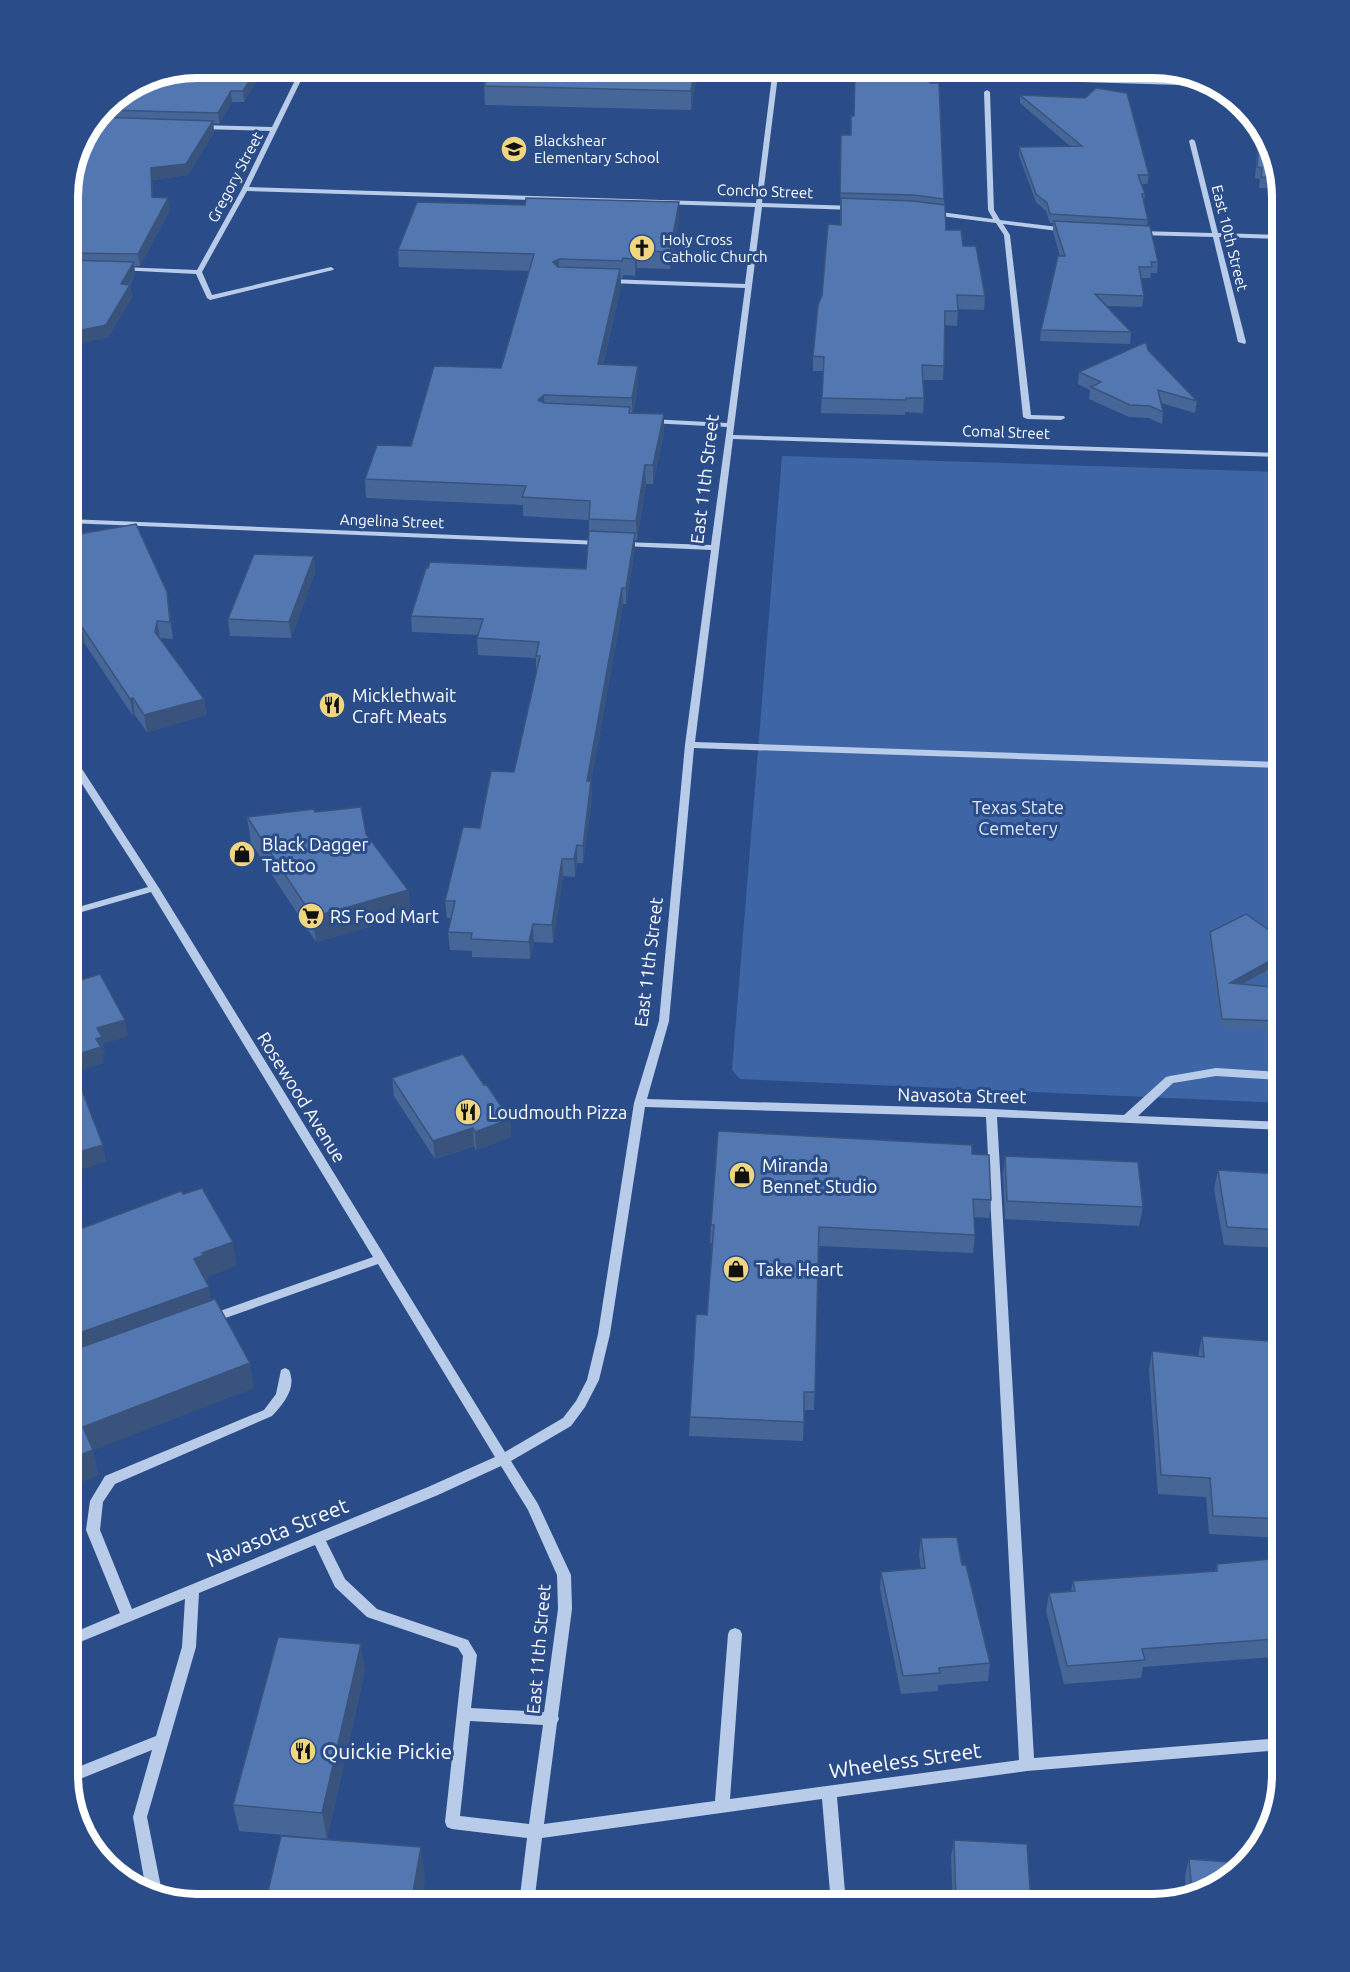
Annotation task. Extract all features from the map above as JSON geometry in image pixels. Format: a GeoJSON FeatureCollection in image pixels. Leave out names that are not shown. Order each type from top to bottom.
{"type":"FeatureCollection","features":[{"type":"Feature","properties":{"kind":"street","name":"Gregory Street"},"geometry":{"type":"LineString","coordinates":[[199,272],[245,189],[299,78]]}},
{"type":"Feature","properties":{"kind":"street","name":"East 11th Street"},"geometry":{"type":"LineString","coordinates":[[527,1894],[565,1609],[564,1575],[540,1521],[502,1460],[567,1422],[581,1404],[593,1380],[604,1334],[640,1103],[664,1021],[690,745],[775,78]]}},
{"type":"Feature","properties":{"kind":"street"},"geometry":{"type":"LineString","coordinates":[[988,78],[1189,83]]}},
{"type":"Feature","properties":{"kind":"street"},"geometry":{"type":"LineString","coordinates":[[987,92],[991,210],[1006,235],[1027,417],[1060,418]]}},
{"type":"Feature","properties":{"kind":"street"},"geometry":{"type":"LineString","coordinates":[[189,127],[275,129]]}},
{"type":"Feature","properties":{"kind":"street","name":"East 10th Street"},"geometry":{"type":"LineString","coordinates":[[1192,141],[1242,342]]}},
{"type":"Feature","properties":{"kind":"street","name":"Concho Street"},"geometry":{"type":"LineString","coordinates":[[245,189],[866,208]]}},
{"type":"Feature","properties":{"kind":"street"},"geometry":{"type":"LineString","coordinates":[[921,211],[1070,231]]}},
{"type":"Feature","properties":{"kind":"street"},"geometry":{"type":"LineString","coordinates":[[1126,233],[1272,237]]}},
{"type":"Feature","properties":{"kind":"street"},"geometry":{"type":"LineString","coordinates":[[112,269],[199,272],[210,298],[331,269]]}},
{"type":"Feature","properties":{"kind":"street"},"geometry":{"type":"LineString","coordinates":[[603,281],[748,286]]}},
{"type":"Feature","properties":{"kind":"street"},"geometry":{"type":"LineString","coordinates":[[637,421],[731,425]]}},
{"type":"Feature","properties":{"kind":"street","name":"Comal Street"},"geometry":{"type":"LineString","coordinates":[[729,436],[1272,455]]}},
{"type":"Feature","properties":{"kind":"street","name":"Angelina Street"},"geometry":{"type":"LineString","coordinates":[[78,521],[605,543]]}},
{"type":"Feature","properties":{"kind":"street"},"geometry":{"type":"LineString","coordinates":[[617,544],[715,548]]}},
{"type":"Feature","properties":{"kind":"street"},"geometry":{"type":"LineString","coordinates":[[690,745],[1272,765]]}},
{"type":"Feature","properties":{"kind":"street","name":"Rosewood Avenue"},"geometry":{"type":"LineString","coordinates":[[78,770],[154,888],[502,1460]]}},
{"type":"Feature","properties":{"kind":"street"},"geometry":{"type":"LineString","coordinates":[[78,910],[154,888]]}},
{"type":"Feature","properties":{"kind":"street"},"geometry":{"type":"LineString","coordinates":[[1127,1119],[1170,1080],[1216,1072],[1272,1075]]}},
{"type":"Feature","properties":{"kind":"street","name":"Navasota Street"},"geometry":{"type":"LineString","coordinates":[[640,1103],[991,1113],[1272,1126]]}},
{"type":"Feature","properties":{"kind":"street"},"geometry":{"type":"LineString","coordinates":[[991,1113],[1027,1765]]}},
{"type":"Feature","properties":{"kind":"street"},"geometry":{"type":"LineString","coordinates":[[200,1322],[380,1259]]}},
{"type":"Feature","properties":{"kind":"street"},"geometry":{"type":"LineString","coordinates":[[128,1615],[93,1530],[97,1501],[110,1480],[268,1413],[282,1398],[286,1383],[285,1373]]}},
{"type":"Feature","properties":{"kind":"street","name":"Navasota Street"},"geometry":{"type":"LineString","coordinates":[[78,1637],[502,1460]]}},
{"type":"Feature","properties":{"kind":"street"},"geometry":{"type":"LineString","coordinates":[[318,1538],[340,1583],[372,1613],[463,1644],[470,1655],[464,1714],[552,1719]]}},
{"type":"Feature","properties":{"kind":"street"},"geometry":{"type":"LineString","coordinates":[[153,1885],[140,1816],[189,1647],[192,1589]]}},
{"type":"Feature","properties":{"kind":"street"},"geometry":{"type":"LineString","coordinates":[[722,1806],[735,1634]]}},
{"type":"Feature","properties":{"kind":"street","name":"Wheeless Street"},"geometry":{"type":"LineString","coordinates":[[464,1714],[452,1822],[536,1832],[1027,1765],[1272,1745]]}},
{"type":"Feature","properties":{"kind":"street"},"geometry":{"type":"LineString","coordinates":[[78,1773],[162,1740]]}},
{"type":"Feature","properties":{"kind":"street"},"geometry":{"type":"LineString","coordinates":[[829,1792],[838,1894]]}},
{"type":"Feature","properties":{"kind":"green space","name":"Texas State Cemetery"},"geometry":{"type":"Polygon","coordinates":[[[782,456],[1272,472],[1272,1103],[740,1079],[732,1070],[782,456]]]}},
{"type":"Feature","properties":{"kind":"building"},"geometry":{"type":"Polygon","coordinates":[[[251,78],[243,91],[231,91],[218,113],[116,110],[145,90],[174,80],[251,78]]]}},
{"type":"Feature","properties":{"kind":"building"},"geometry":{"type":"Polygon","coordinates":[[[487,78],[693,78],[691,91],[484,86],[487,78]]]}},
{"type":"Feature","properties":{"kind":"building"},"geometry":{"type":"Polygon","coordinates":[[[855,78],[930,78],[930,83],[939,83],[944,199],[913,195],[840,193],[841,135],[851,135],[851,116],[854,116],[855,78]]]}},
{"type":"Feature","properties":{"kind":"building"},"geometry":{"type":"Polygon","coordinates":[[[1096,88],[1127,93],[1149,175],[1138,175],[1145,194],[1142,194],[1148,220],[1050,214],[1047,203],[1036,194],[1019,147],[1082,146],[1020,95],[1085,98],[1096,88]]]}},
{"type":"Feature","properties":{"kind":"building"},"geometry":{"type":"Polygon","coordinates":[[[109,117],[213,121],[186,164],[151,168],[152,197],[168,198],[138,254],[78,253],[78,190],[82,166],[90,145],[109,117]]]}},
{"type":"Feature","properties":{"kind":"building"},"geometry":{"type":"Polygon","coordinates":[[[1259,144],[1270,178],[1261,177],[1262,168],[1257,167],[1259,144]]]}},
{"type":"Feature","properties":{"kind":"building"},"geometry":{"type":"Polygon","coordinates":[[[526,198],[679,202],[670,252],[637,251],[635,259],[623,258],[622,261],[559,259],[553,262],[558,267],[620,269],[598,364],[638,366],[632,398],[544,395],[538,400],[544,403],[630,407],[629,413],[664,414],[653,465],[645,465],[636,521],[589,519],[590,501],[522,497],[526,486],[365,479],[377,445],[411,446],[434,366],[501,368],[534,254],[398,250],[417,202],[525,205],[526,198]]]}},
{"type":"Feature","properties":{"kind":"building"},"geometry":{"type":"Polygon","coordinates":[[[841,198],[913,201],[945,205],[946,230],[961,230],[963,246],[976,246],[985,296],[957,295],[958,311],[945,311],[944,366],[922,365],[924,398],[906,398],[906,400],[822,398],[824,357],[813,356],[818,305],[822,295],[828,224],[841,225],[841,198]]]}},
{"type":"Feature","properties":{"kind":"building"},"geometry":{"type":"Polygon","coordinates":[[[1054,221],[1150,226],[1158,262],[1151,262],[1152,267],[1139,267],[1144,296],[1095,294],[1131,332],[1041,330],[1058,256],[1065,256],[1054,221]]]}},
{"type":"Feature","properties":{"kind":"building"},"geometry":{"type":"Polygon","coordinates":[[[78,260],[134,262],[121,284],[130,285],[106,325],[78,331],[78,260]]]}},
{"type":"Feature","properties":{"kind":"building"},"geometry":{"type":"Polygon","coordinates":[[[1146,342],[1148,350],[1197,401],[1158,390],[1163,412],[1150,406],[1130,405],[1091,387],[1101,382],[1079,372],[1146,342]]]}},
{"type":"Feature","properties":{"kind":"building"},"geometry":{"type":"Polygon","coordinates":[[[136,524],[167,592],[170,622],[157,621],[155,632],[204,699],[144,715],[133,698],[130,699],[82,627],[78,628],[78,534],[136,524]]]}},
{"type":"Feature","properties":{"kind":"building"},"geometry":{"type":"Polygon","coordinates":[[[589,531],[635,533],[626,588],[622,588],[587,781],[591,781],[583,846],[577,845],[574,859],[562,859],[552,925],[533,924],[529,942],[471,939],[472,933],[448,932],[455,901],[445,901],[463,827],[480,828],[491,771],[514,772],[540,656],[536,656],[539,642],[477,638],[483,619],[411,616],[426,568],[430,562],[586,569],[589,531]]]}},
{"type":"Feature","properties":{"kind":"building"},"geometry":{"type":"Polygon","coordinates":[[[254,554],[314,556],[289,622],[228,619],[254,554]]]}},
{"type":"Feature","properties":{"kind":"building"},"geometry":{"type":"Polygon","coordinates":[[[361,807],[366,834],[408,890],[313,917],[247,817],[314,809],[315,812],[361,807]]]}},
{"type":"Feature","properties":{"kind":"building"},"geometry":{"type":"Polygon","coordinates":[[[1246,914],[1272,932],[1272,960],[1230,983],[1272,987],[1272,1021],[1222,1019],[1210,932],[1246,914]]]}},
{"type":"Feature","properties":{"kind":"building"},"geometry":{"type":"Polygon","coordinates":[[[100,974],[125,1020],[97,1028],[102,1037],[96,1039],[101,1047],[78,1054],[78,981],[100,974]]]}},
{"type":"Feature","properties":{"kind":"building","name":"Loudmouth Pizza"},"geometry":{"type":"Polygon","coordinates":[[[463,1054],[510,1119],[475,1132],[473,1128],[433,1141],[392,1078],[463,1054]]]}},
{"type":"Feature","properties":{"kind":"building"},"geometry":{"type":"Polygon","coordinates":[[[78,1080],[103,1145],[78,1152],[78,1080]]]}},
{"type":"Feature","properties":{"kind":"building"},"geometry":{"type":"Polygon","coordinates":[[[718,1131],[972,1145],[972,1154],[989,1155],[991,1200],[973,1199],[975,1235],[819,1227],[815,1392],[804,1392],[804,1422],[690,1417],[696,1314],[707,1315],[718,1131]]]}},
{"type":"Feature","properties":{"kind":"building"},"geometry":{"type":"Polygon","coordinates":[[[1005,1156],[1138,1162],[1143,1207],[1007,1201],[1005,1156]]]}},
{"type":"Feature","properties":{"kind":"building"},"geometry":{"type":"Polygon","coordinates":[[[1218,1170],[1272,1173],[1272,1229],[1227,1227],[1218,1170]]]}},
{"type":"Feature","properties":{"kind":"building"},"geometry":{"type":"Polygon","coordinates":[[[202,1188],[233,1242],[202,1253],[204,1255],[194,1259],[209,1287],[78,1333],[78,1230],[181,1191],[183,1194],[202,1188]]]}},
{"type":"Feature","properties":{"kind":"building"},"geometry":{"type":"Polygon","coordinates":[[[215,1299],[250,1363],[83,1427],[93,1450],[78,1456],[78,1348],[215,1299]]]}},
{"type":"Feature","properties":{"kind":"building"},"geometry":{"type":"Polygon","coordinates":[[[1202,1336],[1272,1341],[1272,1519],[1213,1516],[1210,1478],[1161,1475],[1152,1351],[1204,1357],[1202,1336]]]}},
{"type":"Feature","properties":{"kind":"building"},"geometry":{"type":"Polygon","coordinates":[[[957,1537],[962,1565],[966,1565],[990,1663],[939,1668],[940,1673],[903,1676],[881,1572],[925,1568],[921,1538],[957,1537]]]}},
{"type":"Feature","properties":{"kind":"building"},"geometry":{"type":"Polygon","coordinates":[[[1272,1559],[1272,1640],[1142,1649],[1145,1660],[1067,1666],[1049,1593],[1075,1591],[1073,1581],[1217,1571],[1217,1564],[1272,1559]]]}},
{"type":"Feature","properties":{"kind":"building","name":"Quickie Pickie"},"geometry":{"type":"Polygon","coordinates":[[[278,1637],[361,1644],[322,1813],[233,1805],[278,1637]]]}},
{"type":"Feature","properties":{"kind":"building"},"geometry":{"type":"Polygon","coordinates":[[[281,1836],[421,1847],[413,1894],[267,1894],[281,1836]]]}},
{"type":"Feature","properties":{"kind":"building"},"geometry":{"type":"Polygon","coordinates":[[[954,1840],[1027,1844],[1030,1894],[956,1894],[954,1840]]]}},
{"type":"Feature","properties":{"kind":"building"},"geometry":{"type":"Polygon","coordinates":[[[1189,1859],[1233,1862],[1212,1878],[1191,1887],[1189,1859]]]}},
{"type":"Feature","properties":{"kind":"place","name":"Blackshear Elementary School"},"geometry":{"type":"Point","coordinates":[514,149]}},
{"type":"Feature","properties":{"kind":"place","name":"Holy Cross Catholic Church"},"geometry":{"type":"Point","coordinates":[642,248]}},
{"type":"Feature","properties":{"kind":"place","name":"Micklethwait Craft Meats"},"geometry":{"type":"Point","coordinates":[332,705]}},
{"type":"Feature","properties":{"kind":"place","name":"Black Dagger Tattoo"},"geometry":{"type":"Point","coordinates":[242,854]}},
{"type":"Feature","properties":{"kind":"place","name":"RS Food Mart"},"geometry":{"type":"Point","coordinates":[311,916]}},
{"type":"Feature","properties":{"kind":"place","name":"Loudmouth Pizza"},"geometry":{"type":"Point","coordinates":[468,1112]}},
{"type":"Feature","properties":{"kind":"place","name":"Miranda Bennet Studio"},"geometry":{"type":"Point","coordinates":[742,1175]}},
{"type":"Feature","properties":{"kind":"place","name":"Take Heart"},"geometry":{"type":"Point","coordinates":[736,1269]}},
{"type":"Feature","properties":{"kind":"place","name":"Quickie Pickie"},"geometry":{"type":"Point","coordinates":[303,1751]}}]}
